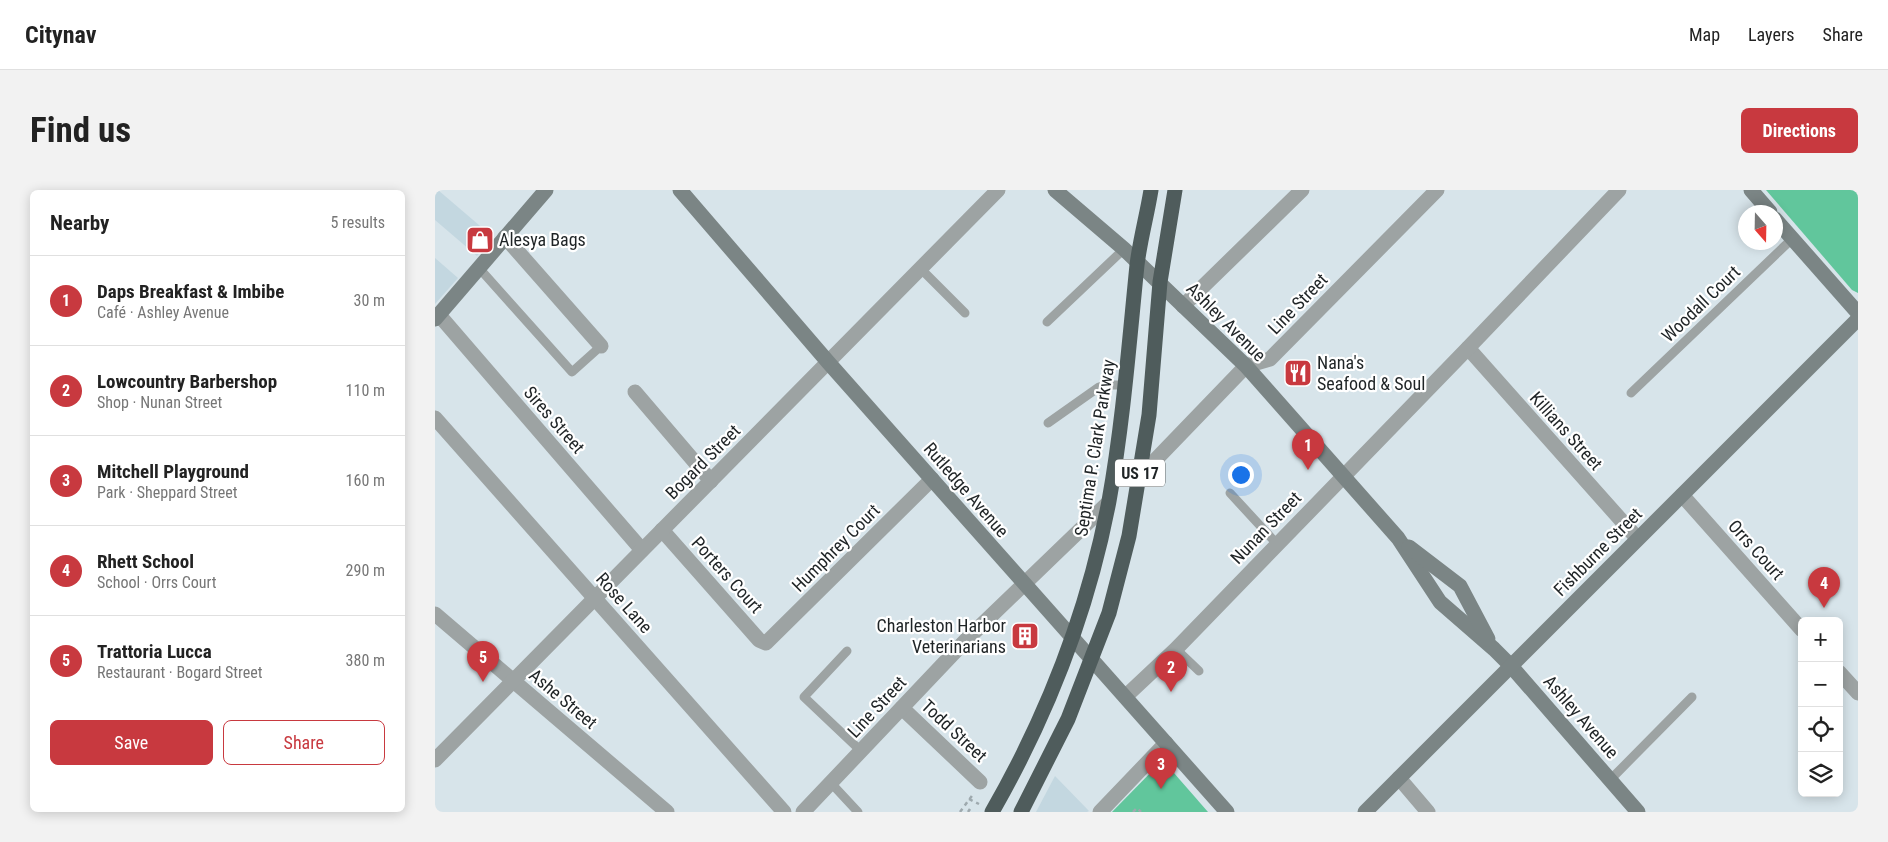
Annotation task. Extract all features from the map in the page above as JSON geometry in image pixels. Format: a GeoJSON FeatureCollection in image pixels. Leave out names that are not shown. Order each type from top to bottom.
{"type":"FeatureCollection","features":[{"type":"Feature","properties":{"kind":"highway","name":"Septima P. Clark Parkway"},"geometry":{"type":"LineString","coordinates":[[986,808],[1027,747],[1073,638],[1093,569],[1109,503],[1118,445],[1138,262],[1151,190]]}},
{"type":"Feature","properties":{"kind":"highway","name":"US 17"},"geometry":{"type":"LineString","coordinates":[[1021,812],[1068,719],[1109,613],[1127,546],[1149,415],[1160,282],[1175,190]]}},
{"type":"Feature","properties":{"kind":"street"},"geometry":{"type":"LineString","coordinates":[[437,317],[546,190]]}},
{"type":"Feature","properties":{"kind":"street","name":"Rutledge Avenue"},"geometry":{"type":"LineString","coordinates":[[680,190],[1023,584],[1092,658],[1227,812]]}},
{"type":"Feature","properties":{"kind":"street","name":"Bogard Street"},"geometry":{"type":"LineString","coordinates":[[435,760],[998,190]]}},
{"type":"Feature","properties":{"kind":"street","name":"Ashley Avenue"},"geometry":{"type":"LineString","coordinates":[[1055,190],[1160,282],[1246,366],[1398,538],[1440,602],[1511,666],[1638,812]]}},
{"type":"Feature","properties":{"kind":"street"},"geometry":{"type":"LineString","coordinates":[[1183,306],[1302,190]]}},
{"type":"Feature","properties":{"kind":"street","name":"Line Street"},"geometry":{"type":"LineString","coordinates":[[1246,366],[1270,360],[1437,190]]}},
{"type":"Feature","properties":{"kind":"street","name":"Nunan Street"},"geometry":{"type":"LineString","coordinates":[[1125,696],[1176,649],[1619,190]]}},
{"type":"Feature","properties":{"kind":"street"},"geometry":{"type":"LineString","coordinates":[[1751,190],[1764,205]]}},
{"type":"Feature","properties":{"kind":"street"},"geometry":{"type":"LineString","coordinates":[[1783,227],[1858,313]]}},
{"type":"Feature","properties":{"kind":"street"},"geometry":{"type":"LineString","coordinates":[[505,237],[601,346]]}},
{"type":"Feature","properties":{"kind":"street","name":"Sires Street"},"geometry":{"type":"LineString","coordinates":[[437,317],[642,550]]}},
{"type":"Feature","properties":{"kind":"street","name":"Fishburne Street"},"geometry":{"type":"LineString","coordinates":[[1365,812],[1858,319]]}},
{"type":"Feature","properties":{"kind":"street","name":"Killians Street"},"geometry":{"type":"LineString","coordinates":[[1468,348],[1637,538]]}},
{"type":"Feature","properties":{"kind":"street"},"geometry":{"type":"LineString","coordinates":[[1139,477],[1246,366]]}},
{"type":"Feature","properties":{"kind":"street"},"geometry":{"type":"LineString","coordinates":[[635,392],[711,481]]}},
{"type":"Feature","properties":{"kind":"street","name":"Rose Lane"},"geometry":{"type":"LineString","coordinates":[[435,418],[784,812]]}},
{"type":"Feature","properties":{"kind":"street","name":"Humphrey Court"},"geometry":{"type":"LineString","coordinates":[[766,643],[932,479]]}},
{"type":"Feature","properties":{"kind":"street","name":"Orrs Court"},"geometry":{"type":"LineString","coordinates":[[1681,495],[1798,626]]}},
{"type":"Feature","properties":{"kind":"street","name":"Line Street"},"geometry":{"type":"LineString","coordinates":[[803,812],[967,639],[1109,503]]}},
{"type":"Feature","properties":{"kind":"street","name":"Porters Court"},"geometry":{"type":"LineString","coordinates":[[661,530],[759,640],[766,643]]}},
{"type":"Feature","properties":{"kind":"street","name":"Ashley Avenue"},"geometry":{"type":"LineString","coordinates":[[1398,538],[1460,586],[1494,649]]}},
{"type":"Feature","properties":{"kind":"street","name":"Ashe Street"},"geometry":{"type":"LineString","coordinates":[[435,614],[667,812]]}},
{"type":"Feature","properties":{"kind":"street"},"geometry":{"type":"LineString","coordinates":[[1843,676],[1858,693]]}},
{"type":"Feature","properties":{"kind":"street","name":"Todd Street"},"geometry":{"type":"LineString","coordinates":[[902,708],[978,786]]}},
{"type":"Feature","properties":{"kind":"street"},"geometry":{"type":"LineString","coordinates":[[1100,812],[1166,743]]}},
{"type":"Feature","properties":{"kind":"street"},"geometry":{"type":"LineString","coordinates":[[1399,778],[1429,812]]}},
{"type":"Feature","properties":{"kind":"lane","name":"Woodall Court"},"geometry":{"type":"LineString","coordinates":[[1631,393],[1793,238]]}},
{"type":"Feature","properties":{"kind":"lane"},"geometry":{"type":"LineString","coordinates":[[1047,322],[1124,249]]}},
{"type":"Feature","properties":{"kind":"lane"},"geometry":{"type":"LineString","coordinates":[[479,268],[572,372],[601,346]]}},
{"type":"Feature","properties":{"kind":"lane"},"geometry":{"type":"LineString","coordinates":[[920,268],[965,313]]}},
{"type":"Feature","properties":{"kind":"lane"},"geometry":{"type":"LineString","coordinates":[[1048,423],[1099,387],[1125,385]]}},
{"type":"Feature","properties":{"kind":"lane"},"geometry":{"type":"LineString","coordinates":[[1230,493],[1277,544]]}},
{"type":"Feature","properties":{"kind":"lane"},"geometry":{"type":"LineString","coordinates":[[1176,649],[1199,671]]}},
{"type":"Feature","properties":{"kind":"lane"},"geometry":{"type":"LineString","coordinates":[[847,651],[804,697],[861,750]]}},
{"type":"Feature","properties":{"kind":"lane"},"geometry":{"type":"LineString","coordinates":[[1611,780],[1692,697]]}},
{"type":"Feature","properties":{"kind":"lane"},"geometry":{"type":"LineString","coordinates":[[831,784],[858,812]]}},
{"type":"Feature","properties":{"kind":"path"},"geometry":{"type":"LineString","coordinates":[[960,812],[978,786]]}},
{"type":"Feature","properties":{"kind":"path"},"geometry":{"type":"LineString","coordinates":[[969,799],[986,808]]}},
{"type":"Feature","properties":{"kind":"path"},"geometry":{"type":"LineString","coordinates":[[1133,812],[1137,808],[1141,812]]}},
{"type":"Feature","properties":{"kind":"shaded area"},"geometry":{"type":"Polygon","coordinates":[[[435,190],[438,190],[493,237],[477,256],[435,220],[435,190]]]}},
{"type":"Feature","properties":{"kind":"shaded area"},"geometry":{"type":"Polygon","coordinates":[[[435,258],[458,278],[435,304],[435,258]]]}},
{"type":"Feature","properties":{"kind":"shaded area"},"geometry":{"type":"Polygon","coordinates":[[[1055,776],[1089,811],[1036,812],[1055,776]]]}},
{"type":"Feature","properties":{"kind":"green space"},"geometry":{"type":"Polygon","coordinates":[[[1766,190],[1858,190],[1858,293],[1852,290],[1783,210],[1783,205],[1779,205],[1766,190]]]}},
{"type":"Feature","properties":{"kind":"green space"},"geometry":{"type":"Polygon","coordinates":[[[1161,762],[1167,765],[1208,812],[1112,812],[1161,762]]]}},
{"type":"Feature","properties":{"kind":"place","name":"Alesya Bags"},"geometry":{"type":"Point","coordinates":[480,240]}},
{"type":"Feature","properties":{"kind":"place","name":"Nana's Seafood & Soul"},"geometry":{"type":"Point","coordinates":[1298,373]}},
{"type":"Feature","properties":{"kind":"place","name":"Daps Breakfast & Imbibe"},"geometry":{"type":"Point","coordinates":[1308,470]}},
{"type":"Feature","properties":{"kind":"place","name":"Rhett School"},"geometry":{"type":"Point","coordinates":[1824,608]}},
{"type":"Feature","properties":{"kind":"place","name":"Charleston Harbor Veterinarians"},"geometry":{"type":"Point","coordinates":[1025,636]}},
{"type":"Feature","properties":{"kind":"place","name":"Trattoria Lucca"},"geometry":{"type":"Point","coordinates":[483,682]}},
{"type":"Feature","properties":{"kind":"place","name":"Lowcountry Barbershop"},"geometry":{"type":"Point","coordinates":[1171,692]}},
{"type":"Feature","properties":{"kind":"place","name":"Mitchell Playground"},"geometry":{"type":"Point","coordinates":[1161,789]}}]}
